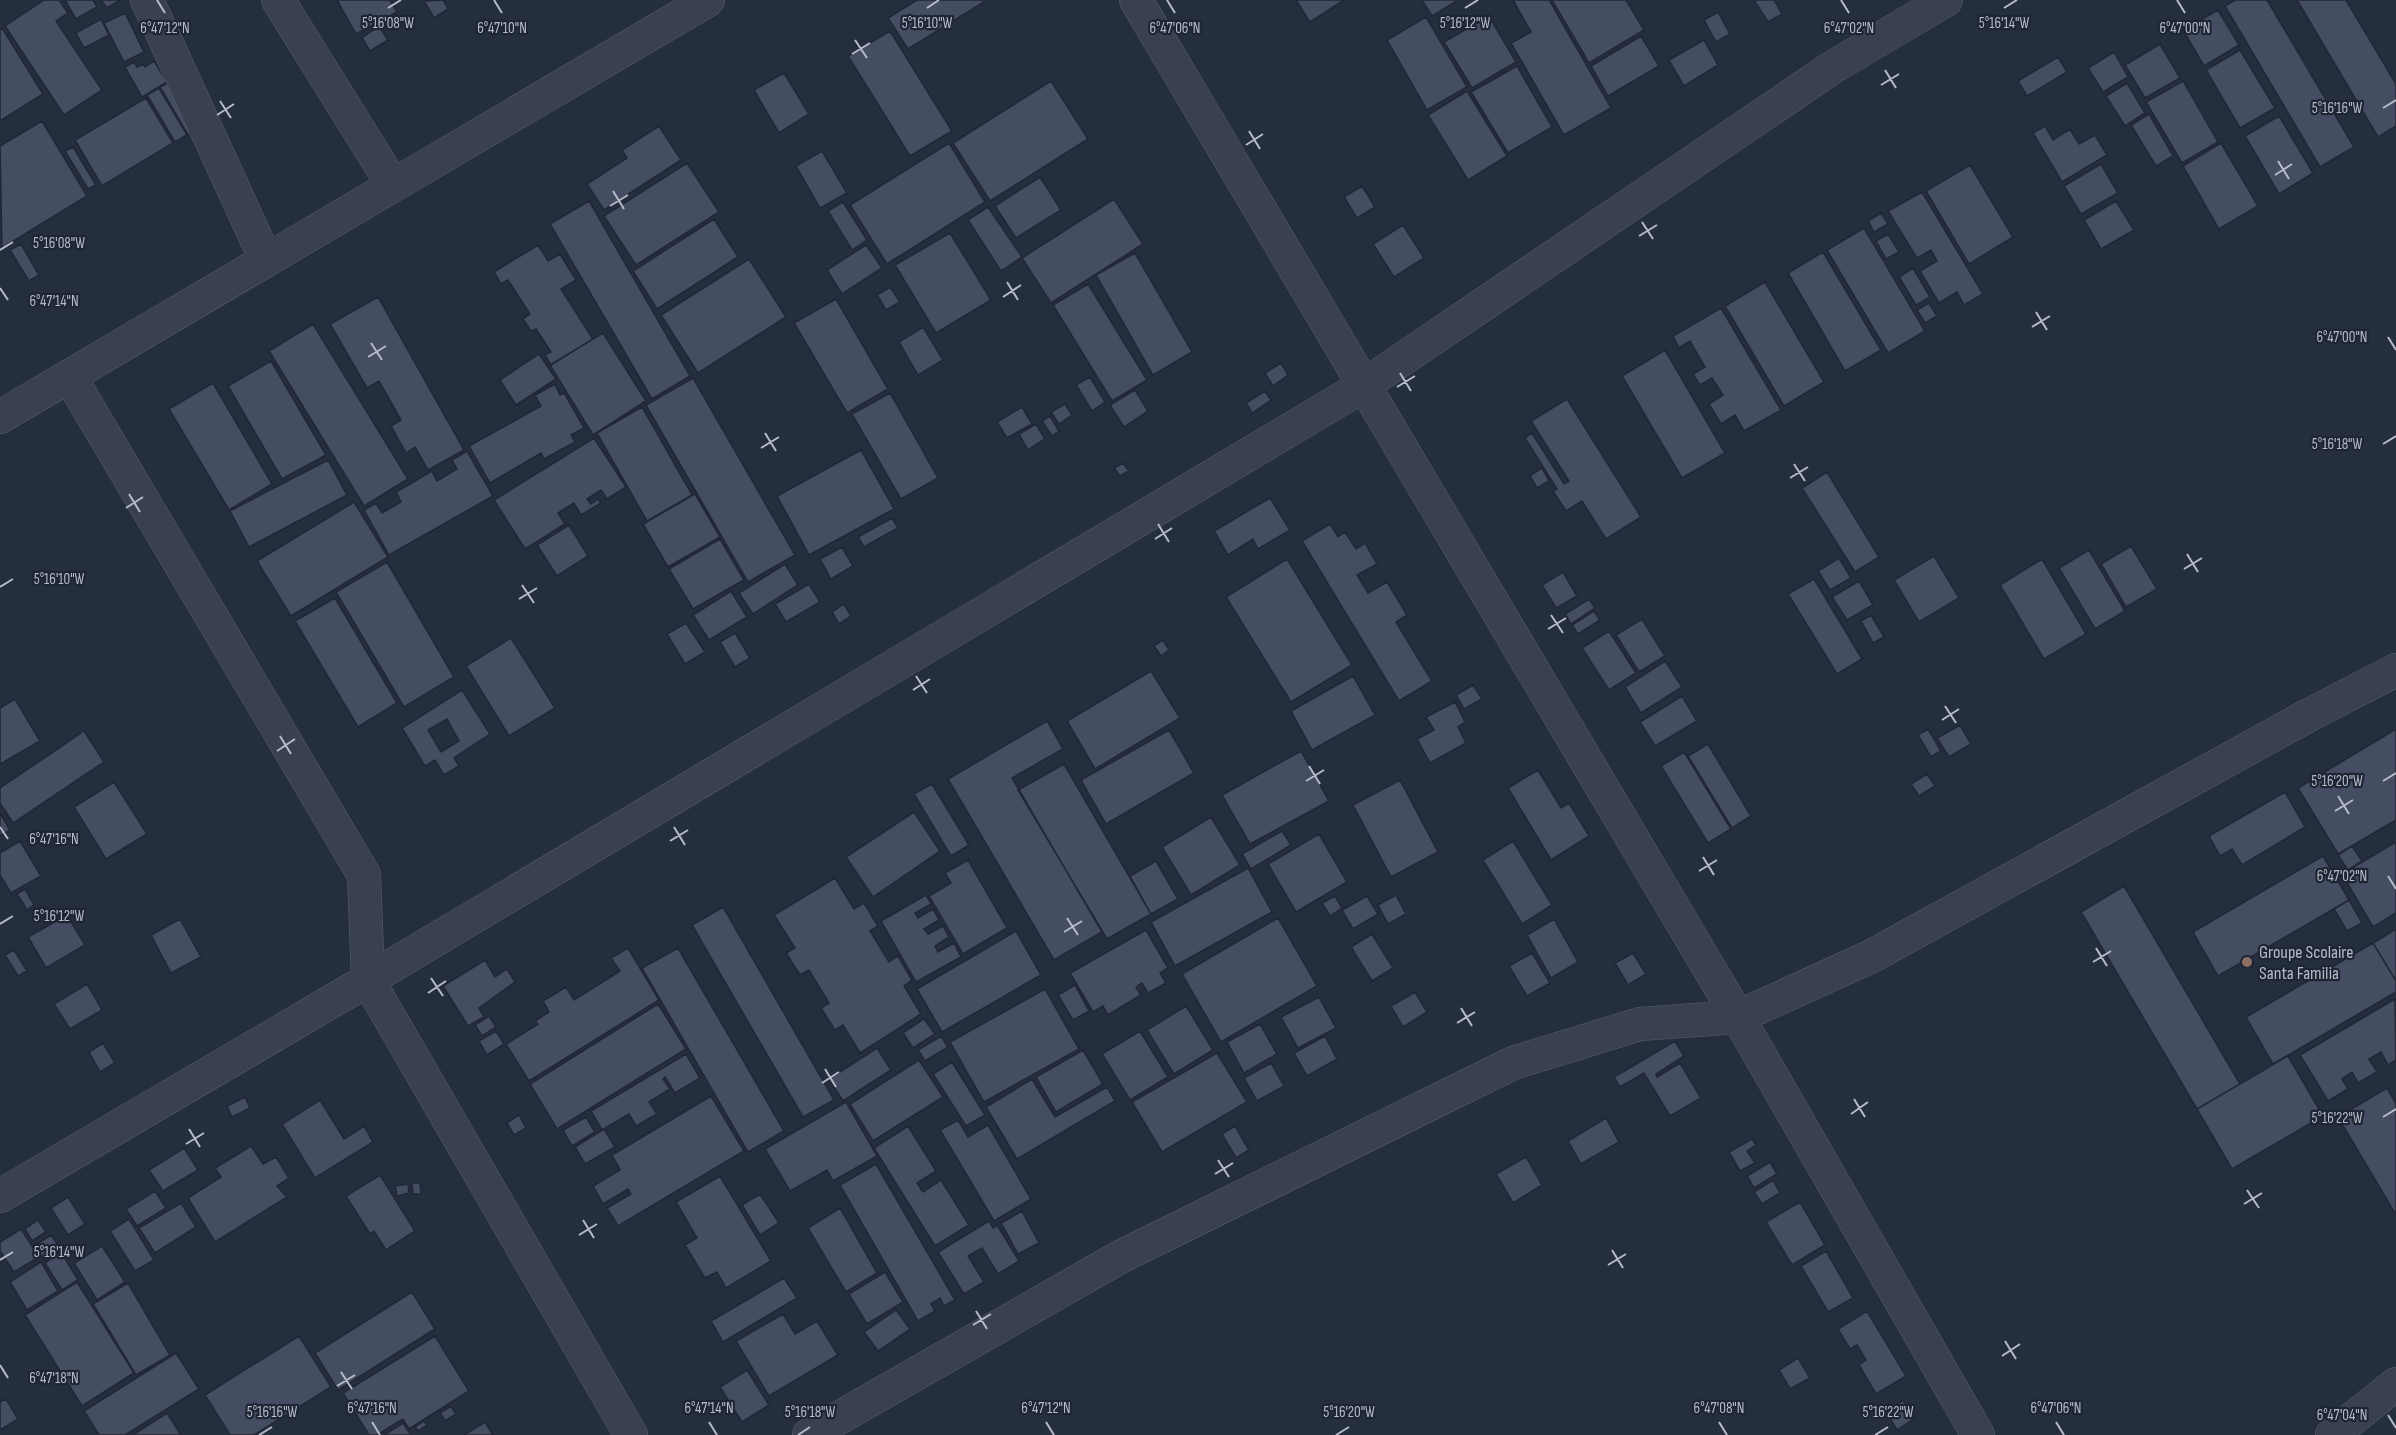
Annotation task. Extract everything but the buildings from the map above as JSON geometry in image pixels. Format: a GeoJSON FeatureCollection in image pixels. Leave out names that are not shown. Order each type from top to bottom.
{"type":"FeatureCollection","features":[{"type":"Feature","properties":{"kind":"street"},"geometry":{"type":"LineString","coordinates":[[147,0],[266,260]]}},
{"type":"Feature","properties":{"kind":"street"},"geometry":{"type":"LineString","coordinates":[[278,0],[393,185]]}},
{"type":"Feature","properties":{"kind":"street"},"geometry":{"type":"LineString","coordinates":[[0,417],[708,0]]}},
{"type":"Feature","properties":{"kind":"street"},"geometry":{"type":"LineString","coordinates":[[1136,0],[1738,1017],[1978,1435]]}},
{"type":"Feature","properties":{"kind":"street"},"geometry":{"type":"LineString","coordinates":[[0,1196],[368,980],[1363,386],[1833,67],[1946,0]]}},
{"type":"Feature","properties":{"kind":"street"},"geometry":{"type":"LineString","coordinates":[[70,377],[364,875],[368,980],[632,1435]]}},
{"type":"Feature","properties":{"kind":"street"},"geometry":{"type":"LineString","coordinates":[[809,1435],[1120,1257],[1513,1063],[1640,1024],[1738,1017],[1872,956],[2309,715],[2396,670]]}},
{"type":"Feature","properties":{"kind":"street"},"geometry":{"type":"LineString","coordinates":[[2332,1435],[2396,1384]]}},
{"type":"Feature","properties":{"kind":"place","name":"Groupe Scolaire Santa Familia"},"geometry":{"type":"Point","coordinates":[2247,962]}}]}
